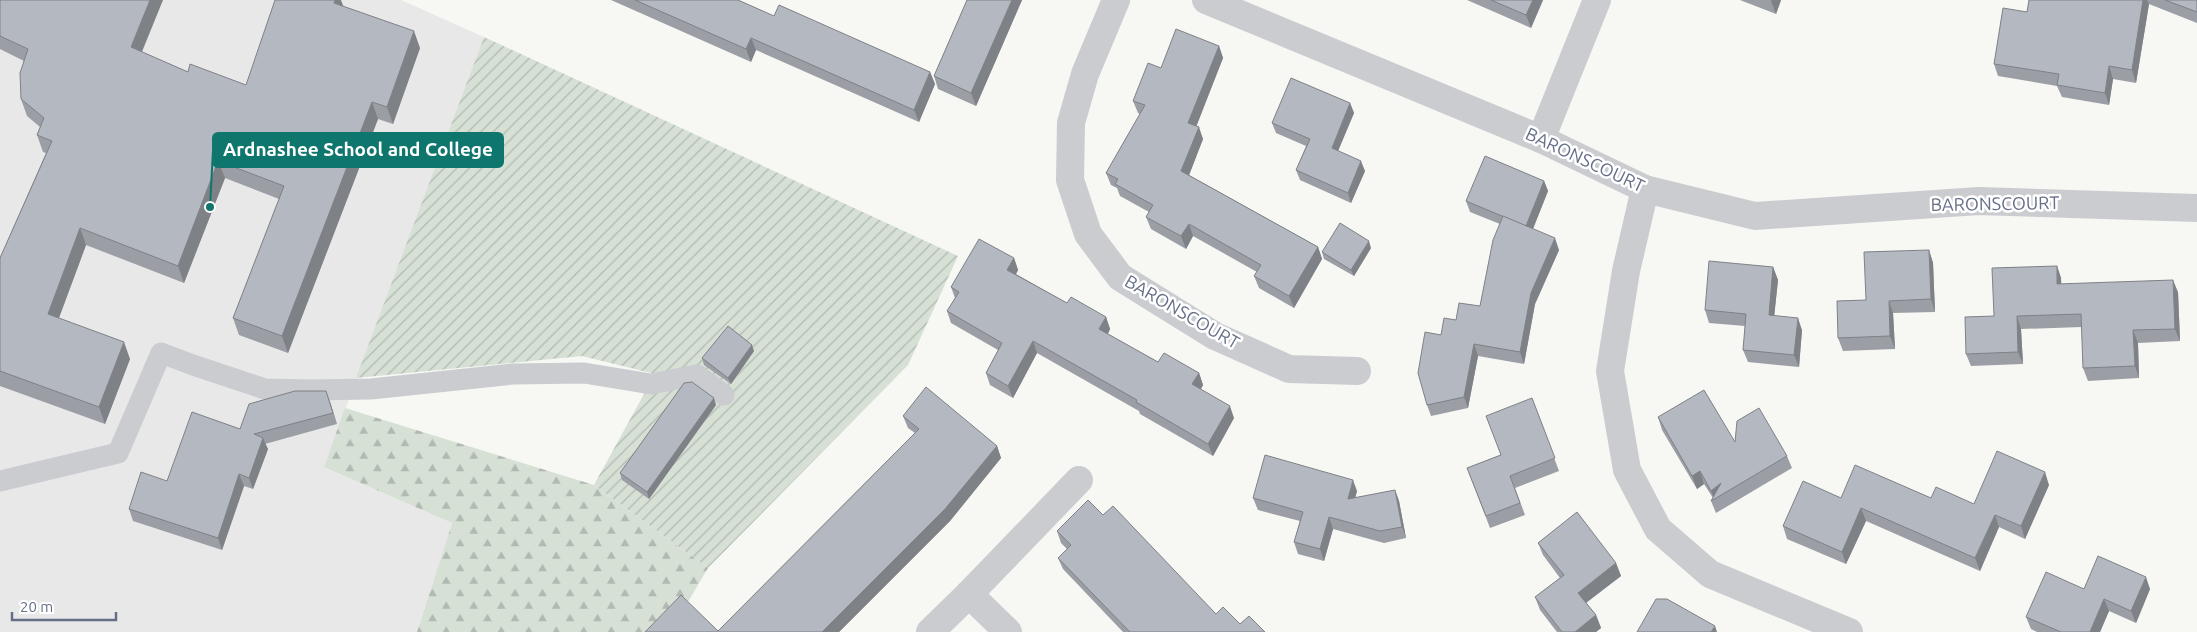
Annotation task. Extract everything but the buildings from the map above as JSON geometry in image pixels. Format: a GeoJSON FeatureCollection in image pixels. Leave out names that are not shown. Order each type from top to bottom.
{"type":"FeatureCollection","features":[{"type":"Feature","properties":{"kind":"street","name":"BARONSCOURT"},"geometry":{"type":"LineString","coordinates":[[1116,0],[1085,74],[1071,124],[1070,180],[1088,234],[1120,277],[1215,336],[1290,369],[1357,371]]}},
{"type":"Feature","properties":{"kind":"street","name":"BARONSCOURT"},"geometry":{"type":"LineString","coordinates":[[1206,0],[1541,139],[1645,189],[1755,216],[1979,201],[2197,208]]}},
{"type":"Feature","properties":{"kind":"street"},"geometry":{"type":"LineString","coordinates":[[1541,139],[1598,0]]}},
{"type":"Feature","properties":{"kind":"street"},"geometry":{"type":"LineString","coordinates":[[1645,189],[1626,271],[1610,370],[1627,470],[1658,529],[1710,574],[1849,632]]}},
{"type":"Feature","properties":{"kind":"street"},"geometry":{"type":"LineString","coordinates":[[930,632],[1079,480]]}},
{"type":"Feature","properties":{"kind":"street"},"geometry":{"type":"LineString","coordinates":[[969,594],[1008,632]]}},
{"type":"Feature","properties":{"kind":"lane"},"geometry":{"type":"LineString","coordinates":[[0,481],[118,453],[161,353],[265,389],[371,389],[513,374],[584,373],[651,384],[697,375],[724,395]]}},
{"type":"Feature","properties":{"kind":"shaded area"},"geometry":{"type":"Polygon","coordinates":[[[0,0],[401,0],[484,37],[324,467],[452,523],[417,632],[0,632],[0,0]]]}},
{"type":"Feature","properties":{"kind":"green space"},"geometry":{"type":"Polygon","coordinates":[[[484,37],[958,256],[908,365],[708,568],[594,485],[655,374],[582,356],[356,378],[484,37]]]}},
{"type":"Feature","properties":{"kind":"green space"},"geometry":{"type":"Polygon","coordinates":[[[345,408],[594,485],[708,568],[685,607],[661,632],[417,632],[452,523],[324,467],[345,408]]]}},
{"type":"Feature","properties":{"kind":"place","name":"Ardnashee School and College"},"geometry":{"type":"Point","coordinates":[210,207]}}]}
